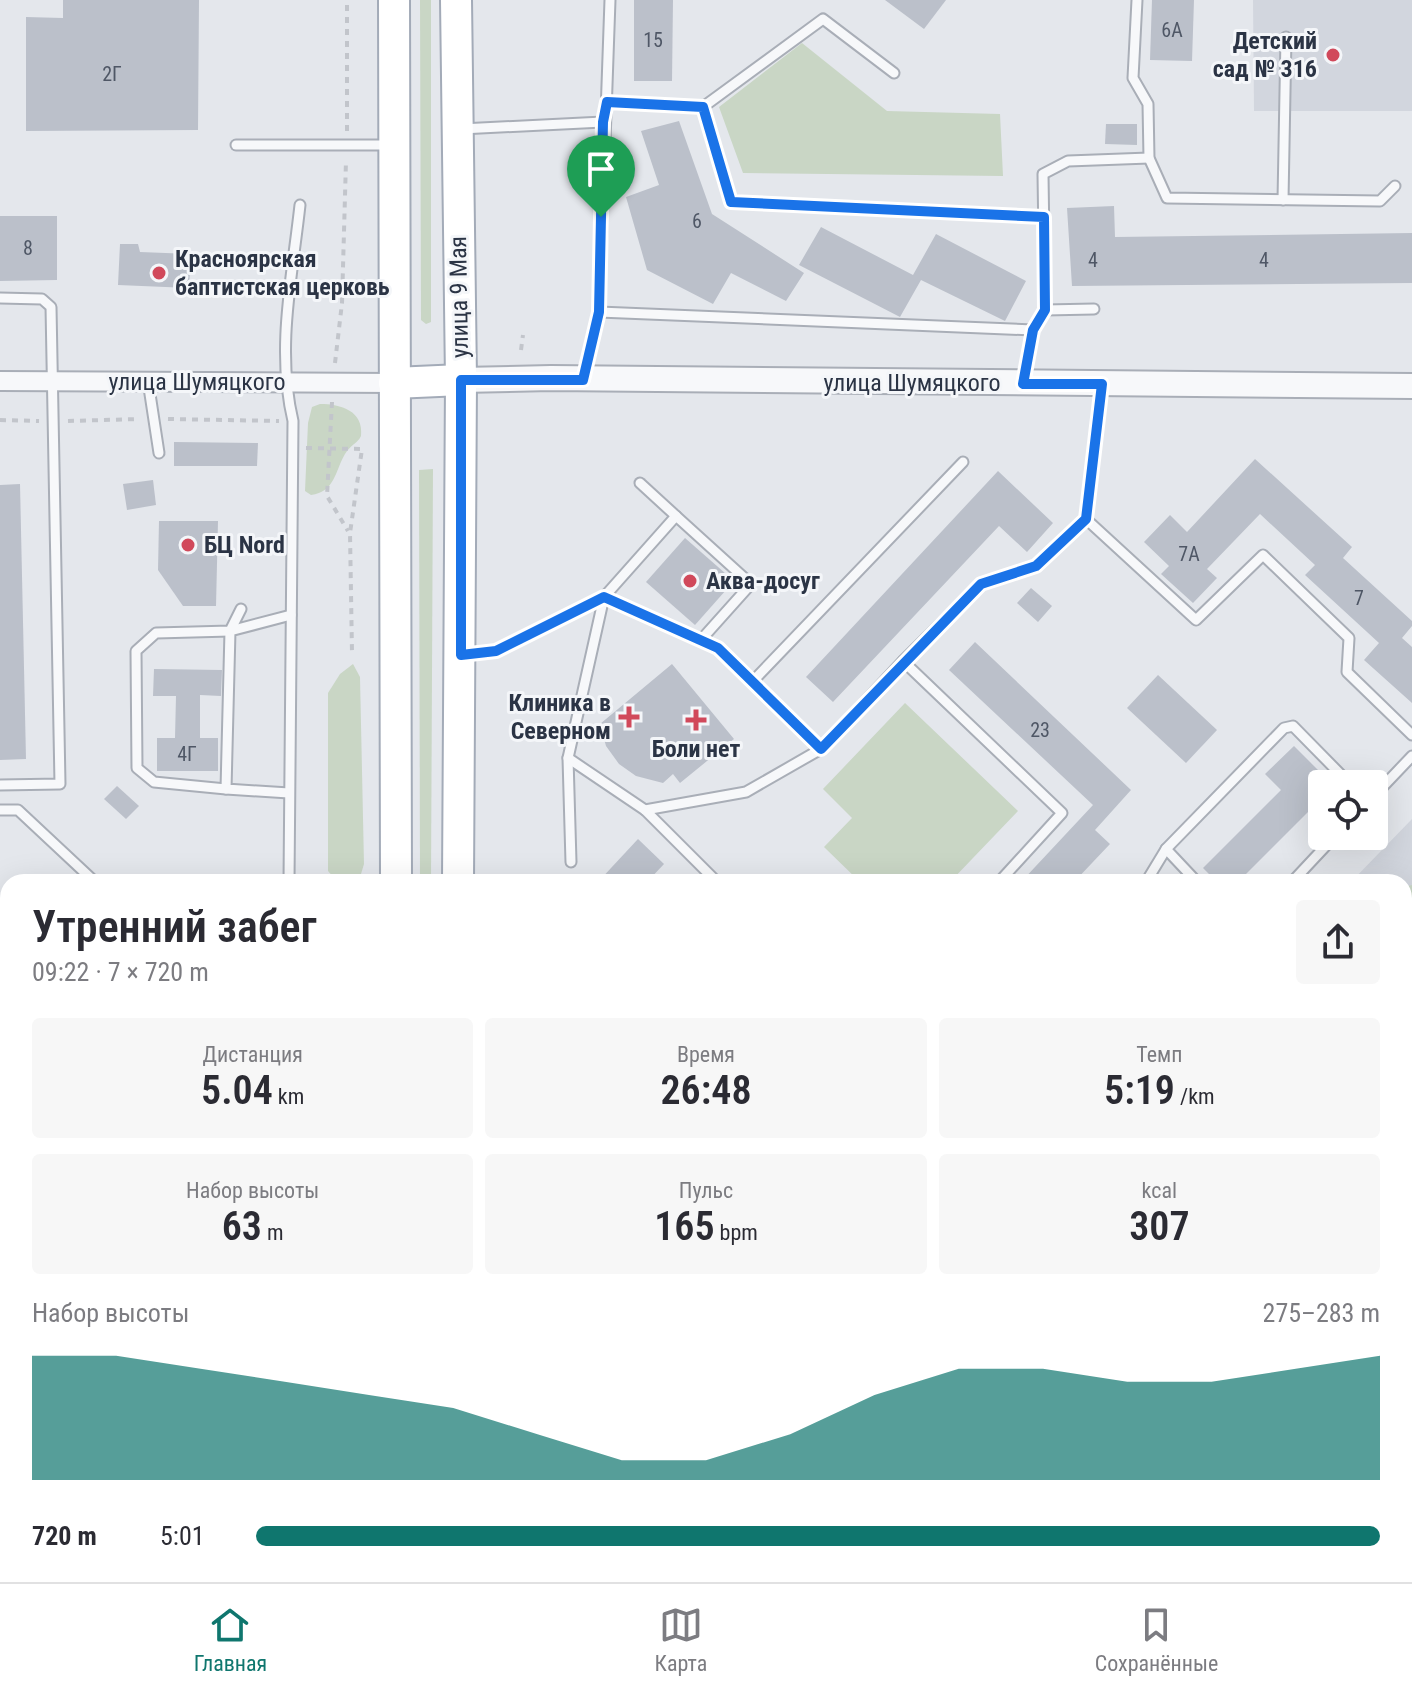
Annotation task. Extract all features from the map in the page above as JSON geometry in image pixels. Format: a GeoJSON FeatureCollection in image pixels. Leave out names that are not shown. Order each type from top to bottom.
{"type":"FeatureCollection","features":[{"type":"Feature","properties":{"kind":"main road"},"geometry":{"type":"LineString","coordinates":[[394,0],[396,874]]}},
{"type":"Feature","properties":{"kind":"main road","name":"улица 9 Мая"},"geometry":{"type":"LineString","coordinates":[[456,0],[461,380],[458,874]]}},
{"type":"Feature","properties":{"kind":"main road"},"geometry":{"type":"LineString","coordinates":[[394,383],[461,380]]}},
{"type":"Feature","properties":{"kind":"street","name":"улица Шумяцкого"},"geometry":{"type":"LineString","coordinates":[[461,380],[1412,386]]}},
{"type":"Feature","properties":{"kind":"street","name":"улица Шумяцкого"},"geometry":{"type":"LineString","coordinates":[[0,381],[394,383]]}},
{"type":"Feature","properties":{"kind":"lane"},"geometry":{"type":"LineString","coordinates":[[583,380],[599,312],[603,122],[607,102],[610,0]]}},
{"type":"Feature","properties":{"kind":"lane"},"geometry":{"type":"LineString","coordinates":[[1137,0],[1133,78],[1148,104],[1149,158],[1167,198],[1380,201],[1395,186]]}},
{"type":"Feature","properties":{"kind":"lane"},"geometry":{"type":"LineString","coordinates":[[607,102],[703,107],[823,19],[894,73]]}},
{"type":"Feature","properties":{"kind":"lane"},"geometry":{"type":"LineString","coordinates":[[1283,200],[1286,37]]}},
{"type":"Feature","properties":{"kind":"lane"},"geometry":{"type":"LineString","coordinates":[[703,107],[731,202],[1044,217]]}},
{"type":"Feature","properties":{"kind":"lane"},"geometry":{"type":"LineString","coordinates":[[457,129],[603,122]]}},
{"type":"Feature","properties":{"kind":"lane"},"geometry":{"type":"LineString","coordinates":[[236,145],[395,146]]}},
{"type":"Feature","properties":{"kind":"lane"},"geometry":{"type":"LineString","coordinates":[[1023,384],[1033,330],[1045,310],[1043,174],[1068,161],[1149,158]]}},
{"type":"Feature","properties":{"kind":"lane"},"geometry":{"type":"LineString","coordinates":[[289,874],[293,421],[284,382],[284,348],[300,205]]}},
{"type":"Feature","properties":{"kind":"lane"},"geometry":{"type":"LineString","coordinates":[[0,298],[49,302],[60,784],[0,785]]}},
{"type":"Feature","properties":{"kind":"lane"},"geometry":{"type":"LineString","coordinates":[[1045,310],[1094,309]]}},
{"type":"Feature","properties":{"kind":"lane"},"geometry":{"type":"LineString","coordinates":[[599,312],[1033,330]]}},
{"type":"Feature","properties":{"kind":"lane"},"geometry":{"type":"LineString","coordinates":[[148,381],[159,453]]}},
{"type":"Feature","properties":{"kind":"lane"},"geometry":{"type":"LineString","coordinates":[[645,810],[746,792],[821,749],[981,584],[1036,566],[1086,519],[1102,384]]}},
{"type":"Feature","properties":{"kind":"lane"},"geometry":{"type":"LineString","coordinates":[[753,681],[963,462]]}},
{"type":"Feature","properties":{"kind":"lane"},"geometry":{"type":"LineString","coordinates":[[640,483],[751,584],[700,641]]}},
{"type":"Feature","properties":{"kind":"lane"},"geometry":{"type":"LineString","coordinates":[[461,655],[496,651],[604,597],[676,516]]}},
{"type":"Feature","properties":{"kind":"lane"},"geometry":{"type":"LineString","coordinates":[[1086,519],[1196,620],[1263,555],[1349,638],[1347,672],[1412,735]]}},
{"type":"Feature","properties":{"kind":"lane"},"geometry":{"type":"LineString","coordinates":[[604,597],[718,648],[821,749]]}},
{"type":"Feature","properties":{"kind":"lane"},"geometry":{"type":"LineString","coordinates":[[571,862],[568,758],[604,597]]}},
{"type":"Feature","properties":{"kind":"lane"},"geometry":{"type":"LineString","coordinates":[[226,789],[230,631],[241,609]]}},
{"type":"Feature","properties":{"kind":"lane"},"geometry":{"type":"LineString","coordinates":[[289,793],[154,782],[137,768],[136,651],[156,633],[230,631],[291,615]]}},
{"type":"Feature","properties":{"kind":"lane"},"geometry":{"type":"LineString","coordinates":[[903,661],[1062,813],[1006,874]]}},
{"type":"Feature","properties":{"kind":"lane"},"geometry":{"type":"LineString","coordinates":[[1151,874],[1166,849],[1284,728],[1293,726],[1336,770]]}},
{"type":"Feature","properties":{"kind":"lane"},"geometry":{"type":"LineString","coordinates":[[1388,781],[1412,756]]}},
{"type":"Feature","properties":{"kind":"lane"},"geometry":{"type":"LineString","coordinates":[[568,758],[645,810],[709,874]]}},
{"type":"Feature","properties":{"kind":"lane"},"geometry":{"type":"LineString","coordinates":[[0,810],[18,810],[86,874]]}},
{"type":"Feature","properties":{"kind":"lane"},"geometry":{"type":"LineString","coordinates":[[1166,849],[1189,874]]}},
{"type":"Feature","properties":{"kind":"lane"},"geometry":{"type":"LineString","coordinates":[[1299,874],[1322,850]]}},
{"type":"Feature","properties":{"kind":"path"},"geometry":{"type":"LineString","coordinates":[[335,365],[342,303],[347,0]]}},
{"type":"Feature","properties":{"kind":"path"},"geometry":{"type":"LineString","coordinates":[[521,350],[523,335]]}},
{"type":"Feature","properties":{"kind":"path"},"geometry":{"type":"LineString","coordinates":[[332,399],[327,496],[350,533]]}},
{"type":"Feature","properties":{"kind":"path"},"geometry":{"type":"LineString","coordinates":[[291,447],[362,449],[350,533],[352,653]]}},
{"type":"Feature","properties":{"kind":"shaded area","name":"Детский сад № 316"},"geometry":{"type":"Polygon","coordinates":[[[1253,0],[1412,0],[1412,111],[1254,111],[1253,0]]]}},
{"type":"Feature","properties":{"kind":"shaded area"},"geometry":{"type":"Polygon","coordinates":[[[1412,819],[1412,874],[1359,874],[1382,850],[1388,850],[1388,844],[1412,819]]]}},
{"type":"Feature","properties":{"kind":"green space"},"geometry":{"type":"Polygon","coordinates":[[[420,0],[431,0],[431,322],[426,324],[421,320],[420,0]]]}},
{"type":"Feature","properties":{"kind":"green space"},"geometry":{"type":"Polygon","coordinates":[[[802,43],[887,111],[1000,114],[1003,176],[743,173],[719,107],[802,43]]]}},
{"type":"Feature","properties":{"kind":"green space"},"geometry":{"type":"Polygon","coordinates":[[[336,405],[350,411],[359,420],[361,436],[345,454],[330,485],[311,495],[305,491],[308,423],[312,407],[336,405]]]}},
{"type":"Feature","properties":{"kind":"green space"},"geometry":{"type":"Polygon","coordinates":[[[433,469],[431,874],[420,874],[419,470],[433,469]]]}},
{"type":"Feature","properties":{"kind":"green space"},"geometry":{"type":"Polygon","coordinates":[[[353,664],[360,677],[364,864],[361,874],[331,874],[328,871],[328,693],[340,674],[353,664]]]}},
{"type":"Feature","properties":{"kind":"green space"},"geometry":{"type":"Polygon","coordinates":[[[905,703],[1018,811],[958,874],[852,874],[824,847],[852,818],[823,789],[905,703]]]}},
{"type":"Feature","properties":{"kind":"building"},"geometry":{"type":"Polygon","coordinates":[[[63,0],[199,0],[198,130],[26,131],[26,17],[63,18],[63,0]]]}},
{"type":"Feature","properties":{"kind":"building"},"geometry":{"type":"Polygon","coordinates":[[[634,0],[673,0],[672,81],[634,81],[634,0]]]}},
{"type":"Feature","properties":{"kind":"building"},"geometry":{"type":"Polygon","coordinates":[[[885,0],[946,0],[924,29],[885,0]]]}},
{"type":"Feature","properties":{"kind":"building"},"geometry":{"type":"Polygon","coordinates":[[[1152,0],[1194,0],[1192,61],[1150,60],[1152,0]]]}},
{"type":"Feature","properties":{"kind":"building"},"geometry":{"type":"Polygon","coordinates":[[[679,121],[712,214],[804,273],[786,301],[731,273],[713,304],[647,270],[626,197],[659,185],[641,131],[679,121]]]}},
{"type":"Feature","properties":{"kind":"building"},"geometry":{"type":"Polygon","coordinates":[[[1106,124],[1137,124],[1137,145],[1105,144],[1106,124]]]}},
{"type":"Feature","properties":{"kind":"building"},"geometry":{"type":"Polygon","coordinates":[[[1114,206],[1115,237],[1412,233],[1412,283],[1072,286],[1067,208],[1114,206]]]}},
{"type":"Feature","properties":{"kind":"building"},"geometry":{"type":"Polygon","coordinates":[[[0,216],[57,216],[57,280],[0,281],[0,216]]]}},
{"type":"Feature","properties":{"kind":"building"},"geometry":{"type":"Polygon","coordinates":[[[821,227],[913,275],[936,234],[1026,281],[1005,321],[921,280],[900,317],[799,265],[821,227]]]}},
{"type":"Feature","properties":{"kind":"building","name":"Красноярская баптистская церковь"},"geometry":{"type":"Polygon","coordinates":[[[120,244],[138,244],[140,252],[191,254],[189,288],[118,285],[120,244]]]}},
{"type":"Feature","properties":{"kind":"building"},"geometry":{"type":"Polygon","coordinates":[[[174,442],[258,443],[257,466],[174,466],[174,442]]]}},
{"type":"Feature","properties":{"kind":"building"},"geometry":{"type":"Polygon","coordinates":[[[1255,459],[1352,547],[1343,558],[1412,621],[1412,626],[1402,638],[1412,647],[1412,703],[1364,660],[1379,643],[1305,575],[1315,565],[1260,514],[1207,569],[1217,578],[1193,603],[1161,574],[1169,566],[1144,542],[1170,515],[1187,532],[1255,459]]]}},
{"type":"Feature","properties":{"kind":"building"},"geometry":{"type":"Polygon","coordinates":[[[998,471],[1053,523],[1027,552],[999,526],[833,702],[806,677],[998,471]]]}},
{"type":"Feature","properties":{"kind":"building"},"geometry":{"type":"Polygon","coordinates":[[[153,480],[156,505],[127,510],[123,484],[153,480]]]}},
{"type":"Feature","properties":{"kind":"building"},"geometry":{"type":"Polygon","coordinates":[[[20,484],[26,759],[0,760],[0,485],[20,484]]]}},
{"type":"Feature","properties":{"kind":"building","name":"БЦ Nord"},"geometry":{"type":"Polygon","coordinates":[[[159,521],[218,521],[216,606],[183,606],[158,570],[159,521]]]}},
{"type":"Feature","properties":{"kind":"building","name":"Аква-досуг"},"geometry":{"type":"Polygon","coordinates":[[[685,538],[734,581],[695,625],[646,582],[685,538]]]}},
{"type":"Feature","properties":{"kind":"building"},"geometry":{"type":"Polygon","coordinates":[[[1031,588],[1052,606],[1038,622],[1017,603],[1031,588]]]}},
{"type":"Feature","properties":{"kind":"building"},"geometry":{"type":"Polygon","coordinates":[[[975,642],[1131,790],[1095,830],[1110,844],[1082,874],[1028,874],[1093,805],[949,670],[975,642]]]}},
{"type":"Feature","properties":{"kind":"building"},"geometry":{"type":"Polygon","coordinates":[[[672,664],[734,739],[680,783],[673,774],[663,783],[636,776],[619,764],[606,746],[600,724],[672,664]]]}},
{"type":"Feature","properties":{"kind":"building"},"geometry":{"type":"Polygon","coordinates":[[[154,669],[222,670],[221,696],[200,695],[200,738],[218,738],[218,771],[157,771],[157,738],[175,738],[176,696],[153,696],[154,669]]]}},
{"type":"Feature","properties":{"kind":"building"},"geometry":{"type":"Polygon","coordinates":[[[1158,675],[1217,730],[1186,763],[1127,708],[1158,675]]]}},
{"type":"Feature","properties":{"kind":"building"},"geometry":{"type":"Polygon","coordinates":[[[1294,746],[1318,770],[1308,770],[1308,812],[1246,874],[1209,874],[1203,868],[1281,790],[1265,774],[1294,746]]]}},
{"type":"Feature","properties":{"kind":"building"},"geometry":{"type":"Polygon","coordinates":[[[117,786],[139,806],[126,819],[104,799],[117,786]]]}},
{"type":"Feature","properties":{"kind":"building"},"geometry":{"type":"Polygon","coordinates":[[[638,839],[664,864],[655,874],[605,874],[638,839]]]}},
{"type":"Feature","properties":{"kind":"place","name":"Детский сад № 316"},"geometry":{"type":"Point","coordinates":[1333,55]}},
{"type":"Feature","properties":{"kind":"place","name":"Красноярская баптистская церковь"},"geometry":{"type":"Point","coordinates":[159,273]}},
{"type":"Feature","properties":{"kind":"place","name":"БЦ Nord"},"geometry":{"type":"Point","coordinates":[188,545]}},
{"type":"Feature","properties":{"kind":"place","name":"Аква-досуг"},"geometry":{"type":"Point","coordinates":[690,581]}},
{"type":"Feature","properties":{"kind":"place","name":"Клиника в Северном"},"geometry":{"type":"Point","coordinates":[629,717]}},
{"type":"Feature","properties":{"kind":"place","name":"Боли нет"},"geometry":{"type":"Point","coordinates":[696,720]}},
{"type":"Feature","properties":{"kind":"route"},"geometry":{"type":"LineString","coordinates":[[607,102],[703,107],[731,202],[1044,217],[1045,310],[1033,330],[1023,384],[1102,384],[1086,519],[1036,566],[981,584],[821,749],[718,648],[604,597],[496,651],[461,655],[461,380],[583,380],[599,312],[601,217],[603,122],[607,102]]}}]}
